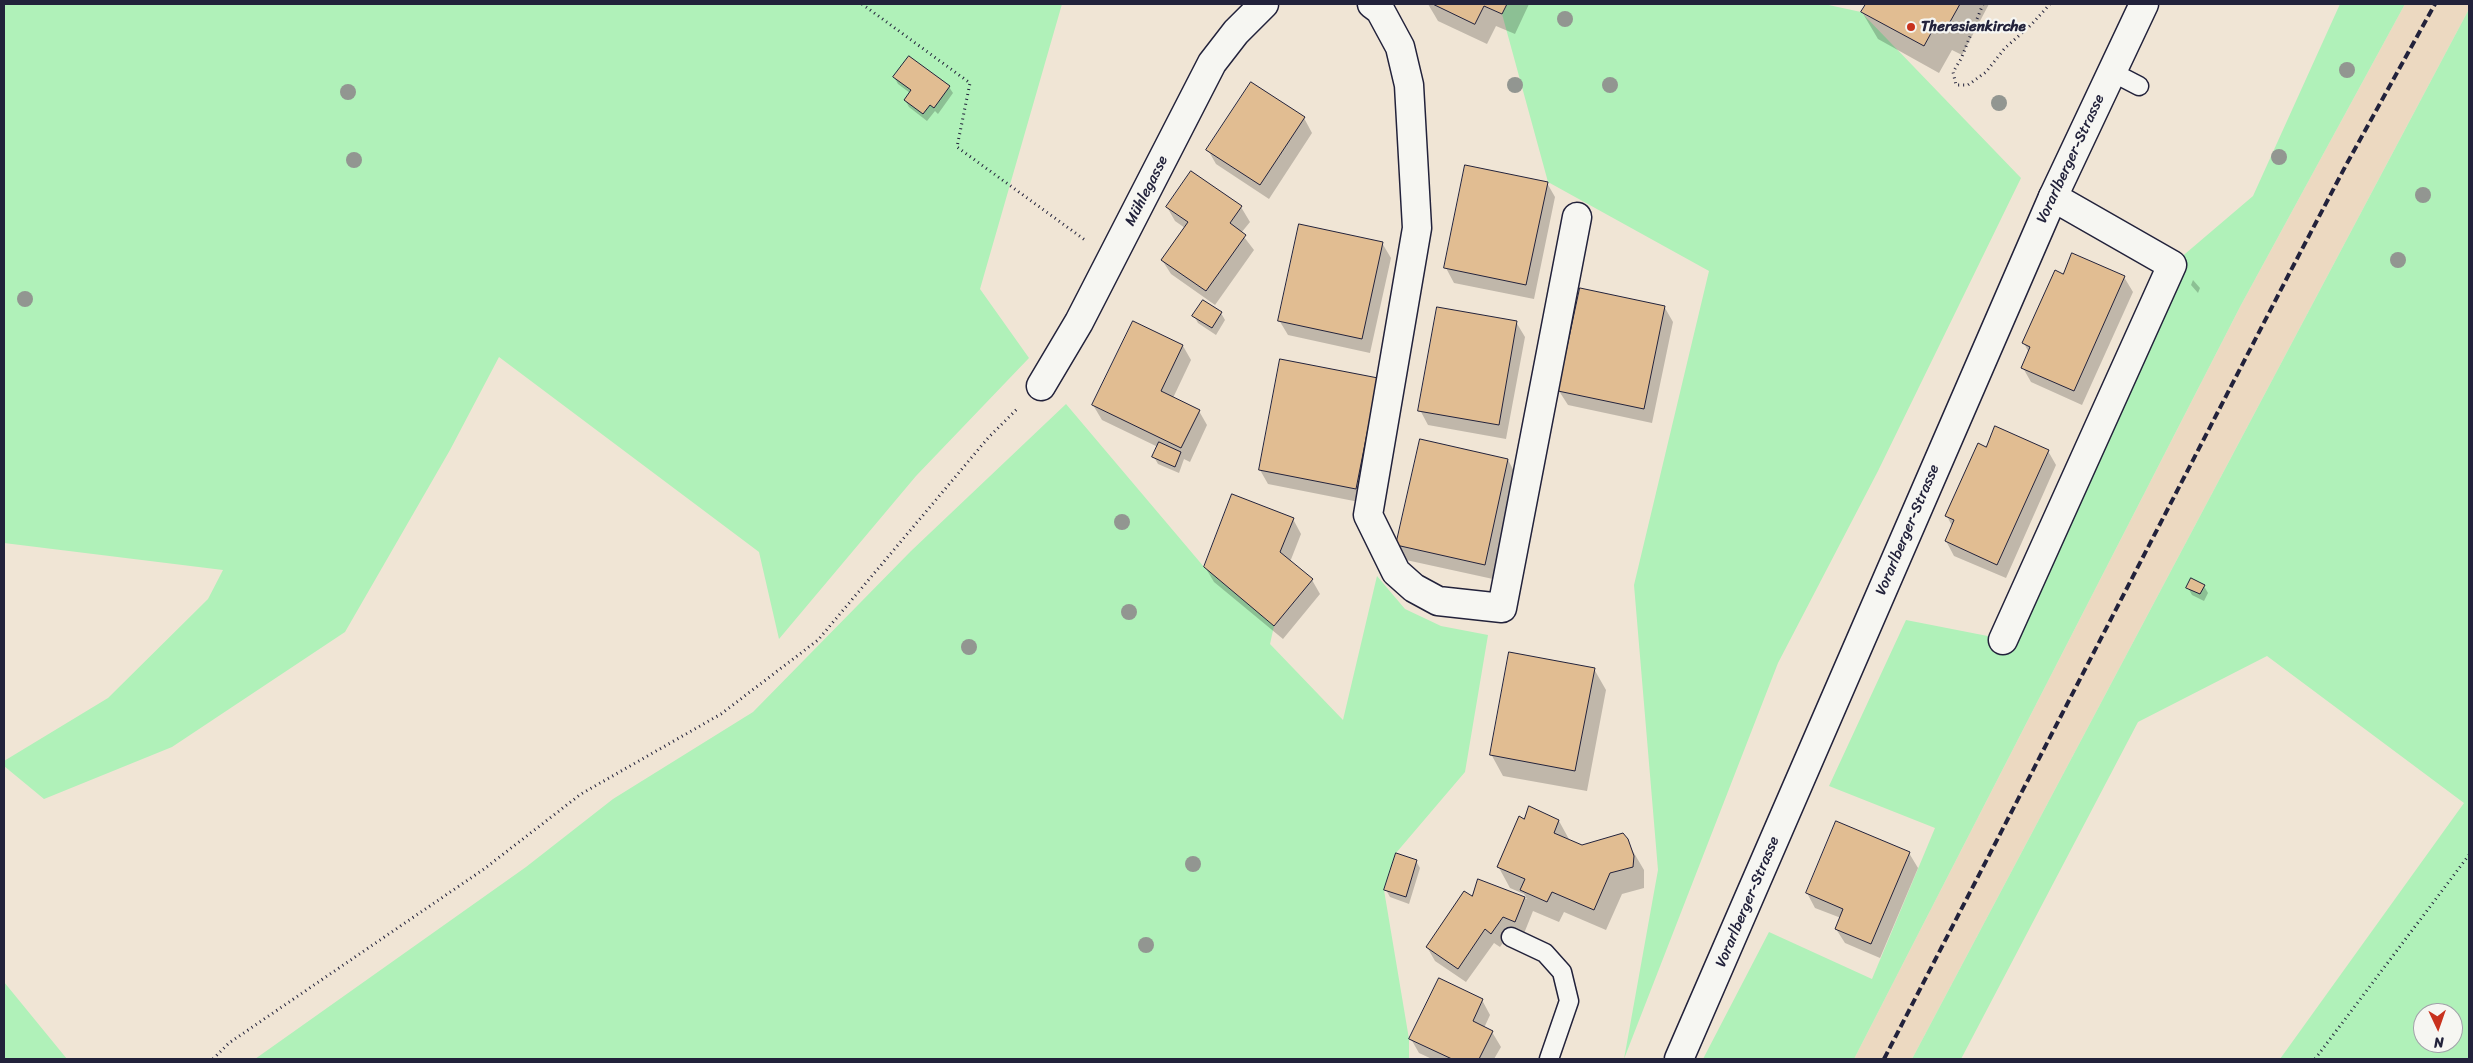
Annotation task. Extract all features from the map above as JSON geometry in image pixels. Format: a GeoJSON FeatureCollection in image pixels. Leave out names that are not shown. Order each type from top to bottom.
{"type":"FeatureCollection","features":[{"type":"Feature","properties":{"kind":"street","name":"Mühlegasse"},"geometry":{"type":"LineString","coordinates":[[1040,386],[1080,322],[1212,63],[1264,4]]}},
{"type":"Feature","properties":{"kind":"street"},"geometry":{"type":"LineString","coordinates":[[1372,4],[1380,10],[1400,47],[1409,85],[1417,228],[1368,515],[1396,572],[1414,588],[1438,601],[1502,608],[1576,217]]}},
{"type":"Feature","properties":{"kind":"street","name":"Vorarlberger-Strasse"},"geometry":{"type":"LineString","coordinates":[[1680,1059],[2053,197],[2144,4]]}},
{"type":"Feature","properties":{"kind":"street"},"geometry":{"type":"LineString","coordinates":[[2003,640],[2172,265],[2053,197]]}},
{"type":"Feature","properties":{"kind":"lane"},"geometry":{"type":"LineString","coordinates":[[2112,72],[2139,86]]}},
{"type":"Feature","properties":{"kind":"lane"},"geometry":{"type":"LineString","coordinates":[[1511,936],[1545,953],[1562,972],[1569,1001],[1549,1059]]}},
{"type":"Feature","properties":{"kind":"path"},"geometry":{"type":"LineString","coordinates":[[862,4],[970,83],[956,147],[1112,260]]}},
{"type":"Feature","properties":{"kind":"path"},"geometry":{"type":"LineString","coordinates":[[1983,4],[1961,59],[1953,72],[1956,85],[1968,85],[1986,72],[2005,48],[2031,25],[2050,4]]}},
{"type":"Feature","properties":{"kind":"path"},"geometry":{"type":"LineString","coordinates":[[213,1059],[229,1044],[484,869],[581,794],[720,714],[818,640],[988,438],[1040,386]]}},
{"type":"Feature","properties":{"kind":"path"},"geometry":{"type":"LineString","coordinates":[[2315,1059],[2469,855]]}},
{"type":"Feature","properties":{"kind":"shaded area"},"geometry":{"type":"Polygon","coordinates":[[[2405,4],[2469,4],[2469,9],[1912,1059],[1854,1059],[2241,305],[2405,4]]]}},
{"type":"Feature","properties":{"kind":"green space"},"geometry":{"type":"Polygon","coordinates":[[[4,4],[1062,4],[980,289],[1029,358],[916,476],[779,639],[759,552],[499,357],[450,450],[345,632],[172,747],[44,799],[4,766],[4,761],[108,698],[208,599],[223,570],[4,543],[4,4]]]}},
{"type":"Feature","properties":{"kind":"green space"},"geometry":{"type":"Polygon","coordinates":[[[1507,4],[1824,4],[1861,12],[2021,178],[1878,471],[1778,663],[1624,1059],[1658,870],[1634,585],[1709,271],[1548,182],[1502,14],[1507,4]]]}},
{"type":"Feature","properties":{"kind":"green space"},"geometry":{"type":"Polygon","coordinates":[[[2340,4],[2405,4],[2241,305],[1854,1059],[1703,1059],[1769,932],[1872,979],[1935,828],[1829,786],[1906,620],[2003,639],[2172,265],[2253,196],[2340,4]]]}},
{"type":"Feature","properties":{"kind":"green space"},"geometry":{"type":"Polygon","coordinates":[[[2469,9],[2469,1059],[2280,1059],[2464,803],[2267,656],[2138,722],[1961,1059],[1912,1059],[2469,9]]]}},
{"type":"Feature","properties":{"kind":"green space"},"geometry":{"type":"Polygon","coordinates":[[[1066,404],[1204,567],[1274,626],[1270,644],[1343,720],[1377,576],[1405,609],[1441,626],[1488,635],[1465,772],[1396,853],[1384,890],[1409,1039],[1409,1059],[255,1059],[526,867],[613,799],[753,712],[911,551],[1066,404]]]}},
{"type":"Feature","properties":{"kind":"green space"},"geometry":{"type":"Polygon","coordinates":[[[4,982],[67,1059],[4,1059],[4,982]]]}},
{"type":"Feature","properties":{"kind":"building"},"geometry":{"type":"Polygon","coordinates":[[[1433,4],[1507,4],[1502,14],[1484,6],[1475,24],[1433,4]]]}},
{"type":"Feature","properties":{"kind":"building","name":"Theresienkirche"},"geometry":{"type":"Polygon","coordinates":[[[1866,4],[1960,4],[1946,29],[1936,24],[1924,46],[1861,12],[1866,4]]]}},
{"type":"Feature","properties":{"kind":"building"},"geometry":{"type":"Polygon","coordinates":[[[909,56],[950,86],[934,108],[930,105],[923,114],[904,100],[911,90],[893,77],[909,56]]]}},
{"type":"Feature","properties":{"kind":"building"},"geometry":{"type":"Polygon","coordinates":[[[1251,82],[1305,117],[1260,185],[1206,150],[1251,82]]]}},
{"type":"Feature","properties":{"kind":"building"},"geometry":{"type":"Polygon","coordinates":[[[1465,165],[1548,182],[1526,285],[1444,268],[1465,165]]]}},
{"type":"Feature","properties":{"kind":"building"},"geometry":{"type":"Polygon","coordinates":[[[1191,171],[1242,206],[1230,223],[1246,235],[1206,291],[1161,260],[1188,222],[1166,207],[1191,171]]]}},
{"type":"Feature","properties":{"kind":"building"},"geometry":{"type":"Polygon","coordinates":[[[1299,224],[1383,242],[1362,339],[1278,321],[1299,224]]]}},
{"type":"Feature","properties":{"kind":"building"},"geometry":{"type":"Polygon","coordinates":[[[2072,253],[2125,276],[2074,391],[2021,368],[2030,347],[2022,343],[2055,270],[2063,274],[2072,253]]]}},
{"type":"Feature","properties":{"kind":"building"},"geometry":{"type":"Polygon","coordinates":[[[1580,288],[1665,306],[1644,409],[1558,391],[1580,288]]]}},
{"type":"Feature","properties":{"kind":"building"},"geometry":{"type":"Polygon","coordinates":[[[1203,300],[1222,312],[1212,328],[1192,316],[1203,300]]]}},
{"type":"Feature","properties":{"kind":"building"},"geometry":{"type":"Polygon","coordinates":[[[1437,307],[1517,321],[1499,425],[1418,411],[1437,307]]]}},
{"type":"Feature","properties":{"kind":"building"},"geometry":{"type":"Polygon","coordinates":[[[1133,321],[1183,345],[1161,391],[1200,410],[1181,448],[1092,405],[1133,321]]]}},
{"type":"Feature","properties":{"kind":"building"},"geometry":{"type":"Polygon","coordinates":[[[1280,359],[1378,378],[1356,489],[1259,470],[1280,359]]]}},
{"type":"Feature","properties":{"kind":"building"},"geometry":{"type":"Polygon","coordinates":[[[1995,426],[2049,450],[1997,565],[1945,541],[1954,520],[1945,516],[1978,443],[1986,447],[1995,426]]]}},
{"type":"Feature","properties":{"kind":"building"},"geometry":{"type":"Polygon","coordinates":[[[1420,439],[1508,459],[1485,565],[1396,545],[1420,439]]]}},
{"type":"Feature","properties":{"kind":"building"},"geometry":{"type":"Polygon","coordinates":[[[1159,442],[1181,452],[1175,467],[1152,457],[1159,442]]]}},
{"type":"Feature","properties":{"kind":"building"},"geometry":{"type":"Polygon","coordinates":[[[1232,494],[1294,518],[1280,552],[1313,579],[1274,626],[1204,567],[1232,494]]]}},
{"type":"Feature","properties":{"kind":"building"},"geometry":{"type":"Polygon","coordinates":[[[2191,578],[2205,585],[2200,594],[2186,588],[2191,578]]]}},
{"type":"Feature","properties":{"kind":"building"},"geometry":{"type":"Polygon","coordinates":[[[1509,652],[1595,668],[1575,771],[1490,755],[1509,652]]]}},
{"type":"Feature","properties":{"kind":"building"},"geometry":{"type":"Polygon","coordinates":[[[1529,806],[1559,820],[1554,833],[1582,845],[1623,833],[1628,839],[1634,856],[1633,867],[1610,873],[1594,910],[1552,892],[1547,902],[1520,890],[1525,879],[1497,867],[1519,816],[1524,819],[1529,806]]]}},
{"type":"Feature","properties":{"kind":"building"},"geometry":{"type":"Polygon","coordinates":[[[1836,821],[1910,852],[1871,944],[1835,929],[1843,909],[1806,893],[1836,821]]]}},
{"type":"Feature","properties":{"kind":"building"},"geometry":{"type":"Polygon","coordinates":[[[1396,853],[1417,860],[1406,897],[1384,890],[1396,853]]]}},
{"type":"Feature","properties":{"kind":"building"},"geometry":{"type":"Polygon","coordinates":[[[1478,879],[1525,897],[1515,922],[1503,917],[1491,934],[1485,929],[1458,969],[1426,947],[1464,891],[1472,896],[1478,879]]]}},
{"type":"Feature","properties":{"kind":"building"},"geometry":{"type":"Polygon","coordinates":[[[1439,978],[1483,999],[1473,1021],[1493,1031],[1479,1059],[1452,1059],[1409,1039],[1439,978]]]}},
{"type":"Feature","properties":{"kind":"railway"},"geometry":{"type":"LineString","coordinates":[[1884,1059],[2289,274],[2345,167],[2435,4]]}},
{"type":"Feature","properties":{"kind":"place","name":"Theresienkirche"},"geometry":{"type":"Point","coordinates":[1911,27]}}]}
